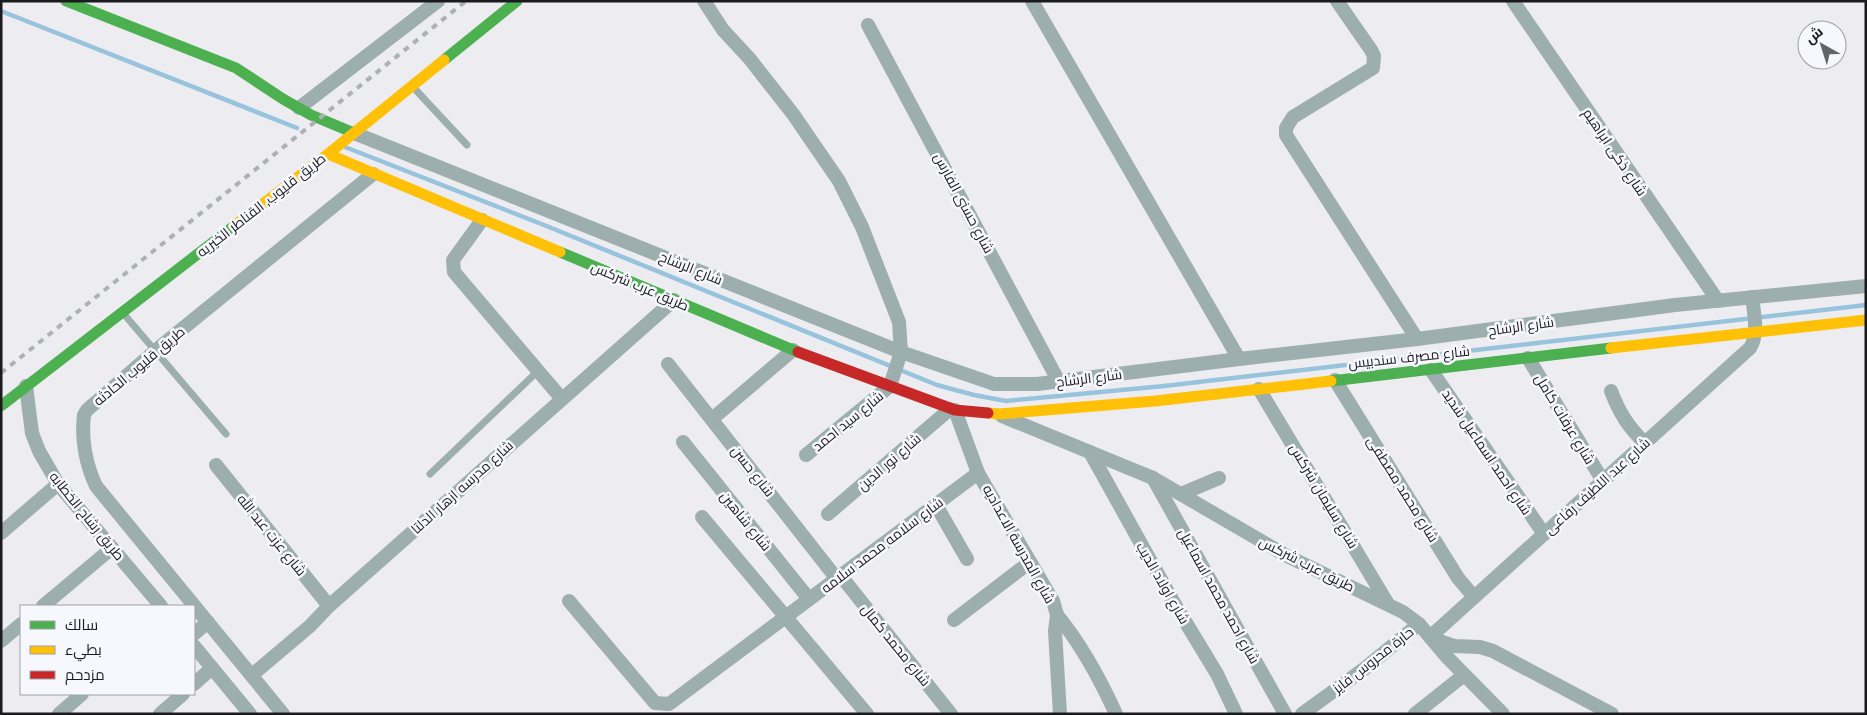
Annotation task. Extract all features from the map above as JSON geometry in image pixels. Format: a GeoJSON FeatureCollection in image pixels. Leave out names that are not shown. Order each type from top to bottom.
{"type":"FeatureCollection","features":[{"type":"Feature","properties":{"kind":"street"},"geometry":{"type":"LineString","coordinates":[[66,1],[236,68],[298,108],[354,133]]}},
{"type":"Feature","properties":{"kind":"street"},"geometry":{"type":"LineString","coordinates":[[298,108],[438,1]]}},
{"type":"Feature","properties":{"kind":"street","name":"طريق قليوب, القناطر الخيريه"},"geometry":{"type":"LineString","coordinates":[[1,406],[328,154],[518,1]]}},
{"type":"Feature","properties":{"kind":"street"},"geometry":{"type":"LineString","coordinates":[[704,1],[723,30],[749,58],[793,114],[839,181],[862,228],[898,322],[901,352],[890,386]]}},
{"type":"Feature","properties":{"kind":"street"},"geometry":{"type":"LineString","coordinates":[[1032,1],[1239,359]]}},
{"type":"Feature","properties":{"kind":"street"},"geometry":{"type":"LineString","coordinates":[[1337,1],[1371,50],[1374,56],[1373,68],[1293,117],[1286,128],[1286,135],[1416,340]]}},
{"type":"Feature","properties":{"kind":"street","name":"شارع ذكى ابراهيم"},"geometry":{"type":"LineString","coordinates":[[1513,1],[1718,301]]}},
{"type":"Feature","properties":{"kind":"street","name":"شارع حسنى الفارس"},"geometry":{"type":"LineString","coordinates":[[868,25],[1059,382]]}},
{"type":"Feature","properties":{"kind":"street","name":"شارع الرشاح"},"geometry":{"type":"LineString","coordinates":[[354,133],[901,352],[994,384],[1031,385],[1059,382],[1239,359],[1416,340],[1674,305],[1718,301],[1753,301],[1866,286]]}},
{"type":"Feature","properties":{"kind":"street","name":"طريق عرب شركس"},"geometry":{"type":"LineString","coordinates":[[328,154],[793,350],[952,410]]}},
{"type":"Feature","properties":{"kind":"street","name":"طريق قليوب الحادثه"},"geometry":{"type":"LineString","coordinates":[[194,605],[96,486],[89,470],[85,452],[84,420],[87,410],[155,351],[373,174]]}},
{"type":"Feature","properties":{"kind":"street"},"geometry":{"type":"LineString","coordinates":[[482,220],[455,256],[452,268],[562,399]]}},
{"type":"Feature","properties":{"kind":"street","name":"شارع مدرسه ازهار الدلتا"},"geometry":{"type":"LineString","coordinates":[[252,675],[310,626],[329,606],[674,300]]}},
{"type":"Feature","properties":{"kind":"street"},"geometry":{"type":"LineString","coordinates":[[1753,301],[1755,329]]}},
{"type":"Feature","properties":{"kind":"street","name":"شارع مصرف سندبيس"},"geometry":{"type":"LineString","coordinates":[[952,410],[999,414],[1155,401],[1431,370],[1755,329],[1866,320]]}},
{"type":"Feature","properties":{"kind":"street","name":"شارع عبد اللطيف رفاعى"},"geometry":{"type":"LineString","coordinates":[[1430,637],[1750,348],[1754,342],[1755,329]]}},
{"type":"Feature","properties":{"kind":"street"},"geometry":{"type":"LineString","coordinates":[[712,419],[793,350]]}},
{"type":"Feature","properties":{"kind":"street","name":"شارع عرفات كامل"},"geometry":{"type":"LineString","coordinates":[[1528,358],[1603,481]]}},
{"type":"Feature","properties":{"kind":"street","name":"شارع حسن"},"geometry":{"type":"LineString","coordinates":[[668,364],[839,577]]}},
{"type":"Feature","properties":{"kind":"street","name":"شارع احمد اسماعيل شديد"},"geometry":{"type":"LineString","coordinates":[[1431,370],[1544,534]]}},
{"type":"Feature","properties":{"kind":"street","name":"شارع محمد مصطفى"},"geometry":{"type":"LineString","coordinates":[[1336,380],[1458,578],[1474,597]]}},
{"type":"Feature","properties":{"kind":"street","name":"طريق رشاح الخطابه"},"geometry":{"type":"LineString","coordinates":[[26,386],[32,433],[39,451],[58,484],[160,605]]}},
{"type":"Feature","properties":{"kind":"street","name":"شارع سيد احمد"},"geometry":{"type":"LineString","coordinates":[[806,455],[890,386]]}},
{"type":"Feature","properties":{"kind":"street","name":"شارع سليمان شركس"},"geometry":{"type":"LineString","coordinates":[[1259,389],[1388,604]]}},
{"type":"Feature","properties":{"kind":"street"},"geometry":{"type":"LineString","coordinates":[[1611,391],[1622,417],[1632,431],[1645,443]]}},
{"type":"Feature","properties":{"kind":"street","name":"شارع المدرسة الاعداديه"},"geometry":{"type":"LineString","coordinates":[[952,410],[978,473],[1053,601],[1056,615],[1056,711]]}},
{"type":"Feature","properties":{"kind":"street","name":"شارع نور الدين"},"geometry":{"type":"LineString","coordinates":[[828,514],[952,410]]}},
{"type":"Feature","properties":{"kind":"street","name":"طريق عرب شركس"},"geometry":{"type":"LineString","coordinates":[[999,414],[1153,478],[1287,556],[1388,604],[1419,624],[1430,637],[1454,646],[1480,647],[1493,652],[1612,714]]}},
{"type":"Feature","properties":{"kind":"street","name":"شارع شاهين"},"geometry":{"type":"LineString","coordinates":[[683,442],[809,599]]}},
{"type":"Feature","properties":{"kind":"street","name":"شارع اولاد الديب"},"geometry":{"type":"LineString","coordinates":[[1090,452],[1174,603],[1217,674],[1236,714]]}},
{"type":"Feature","properties":{"kind":"street","name":"شارع عزت عبد الله"},"geometry":{"type":"LineString","coordinates":[[216,465],[329,606]]}},
{"type":"Feature","properties":{"kind":"street","name":"شارع سلامه محمد سلامه"},"geometry":{"type":"LineString","coordinates":[[569,601],[655,703],[669,704],[978,473]]}},
{"type":"Feature","properties":{"kind":"street","name":"شارع احمد محمد اسماعيل"},"geometry":{"type":"LineString","coordinates":[[1153,478],[1285,714]]}},
{"type":"Feature","properties":{"kind":"street"},"geometry":{"type":"LineString","coordinates":[[1181,494],[1220,478]]}},
{"type":"Feature","properties":{"kind":"street"},"geometry":{"type":"LineString","coordinates":[[1,533],[58,484]]}},
{"type":"Feature","properties":{"kind":"street"},"geometry":{"type":"LineString","coordinates":[[936,505],[967,558]]}},
{"type":"Feature","properties":{"kind":"street"},"geometry":{"type":"LineString","coordinates":[[702,517],[867,714]]}},
{"type":"Feature","properties":{"kind":"street"},"geometry":{"type":"LineString","coordinates":[[44,605],[112,548]]}},
{"type":"Feature","properties":{"kind":"street"},"geometry":{"type":"LineString","coordinates":[[954,620],[1030,562]]}},
{"type":"Feature","properties":{"kind":"street","name":"شارع محمد كمال"},"geometry":{"type":"LineString","coordinates":[[839,577],[951,714]]}},
{"type":"Feature","properties":{"kind":"street","name":"طريق قليوب الحادثه"},"geometry":{"type":"LineString","coordinates":[[195,606],[283,714]]}},
{"type":"Feature","properties":{"kind":"street"},"geometry":{"type":"LineString","coordinates":[[1056,615],[1077,643],[1116,714]]}},
{"type":"Feature","properties":{"kind":"street"},"geometry":{"type":"LineString","coordinates":[[195,633],[208,622]]}},
{"type":"Feature","properties":{"kind":"street","name":"حارة محروس فايز"},"geometry":{"type":"LineString","coordinates":[[1302,714],[1364,669],[1419,624]]}},
{"type":"Feature","properties":{"kind":"street"},"geometry":{"type":"LineString","coordinates":[[1,641],[20,625]]}},
{"type":"Feature","properties":{"kind":"street"},"geometry":{"type":"LineString","coordinates":[[1430,637],[1503,714]]}},
{"type":"Feature","properties":{"kind":"street"},"geometry":{"type":"LineString","coordinates":[[195,647],[250,714]]}},
{"type":"Feature","properties":{"kind":"street"},"geometry":{"type":"LineString","coordinates":[[195,683],[212,668]]}},
{"type":"Feature","properties":{"kind":"street"},"geometry":{"type":"LineString","coordinates":[[1415,714],[1464,675]]}},
{"type":"Feature","properties":{"kind":"street"},"geometry":{"type":"LineString","coordinates":[[59,714],[81,695]]}},
{"type":"Feature","properties":{"kind":"street"},"geometry":{"type":"LineString","coordinates":[[160,714],[182,695]]}},
{"type":"Feature","properties":{"kind":"lane"},"geometry":{"type":"LineString","coordinates":[[412,85],[467,145]]}},
{"type":"Feature","properties":{"kind":"lane"},"geometry":{"type":"LineString","coordinates":[[123,312],[226,434]]}},
{"type":"Feature","properties":{"kind":"lane"},"geometry":{"type":"LineString","coordinates":[[430,474],[538,371]]}},
{"type":"Feature","properties":{"kind":"waterway"},"geometry":{"type":"LineString","coordinates":[[1,11],[297,128]]}},
{"type":"Feature","properties":{"kind":"waterway"},"geometry":{"type":"LineString","coordinates":[[345,147],[544,225],[937,385],[1006,401],[1164,386],[1866,305]]}},
{"type":"Feature","properties":{"kind":"railway"},"geometry":{"type":"LineString","coordinates":[[1,373],[466,1]]}},
{"type":"Feature","properties":{"kind":"traffic: fast"},"geometry":{"type":"LineString","coordinates":[[66,1],[236,68],[311,115],[354,133]]}},
{"type":"Feature","properties":{"kind":"traffic: fast"},"geometry":{"type":"LineString","coordinates":[[444,60],[517,1]]}},
{"type":"Feature","properties":{"kind":"traffic: fast"},"geometry":{"type":"LineString","coordinates":[[1,406],[234,226]]}},
{"type":"Feature","properties":{"kind":"traffic: fast"},"geometry":{"type":"LineString","coordinates":[[560,252],[798,352]]}},
{"type":"Feature","properties":{"kind":"traffic: fast"},"geometry":{"type":"LineString","coordinates":[[1331,381],[1611,348]]}},
{"type":"Feature","properties":{"kind":"traffic: slow"},"geometry":{"type":"LineString","coordinates":[[234,226],[328,154],[444,60]]}},
{"type":"Feature","properties":{"kind":"traffic: slow"},"geometry":{"type":"LineString","coordinates":[[328,154],[560,252]]}},
{"type":"Feature","properties":{"kind":"traffic: slow"},"geometry":{"type":"LineString","coordinates":[[1611,348],[1866,320]]}},
{"type":"Feature","properties":{"kind":"traffic: slow"},"geometry":{"type":"LineString","coordinates":[[988,413],[999,414],[1155,401],[1331,381]]}},
{"type":"Feature","properties":{"kind":"traffic: jam"},"geometry":{"type":"LineString","coordinates":[[798,352],[955,410],[988,413]]}}]}
